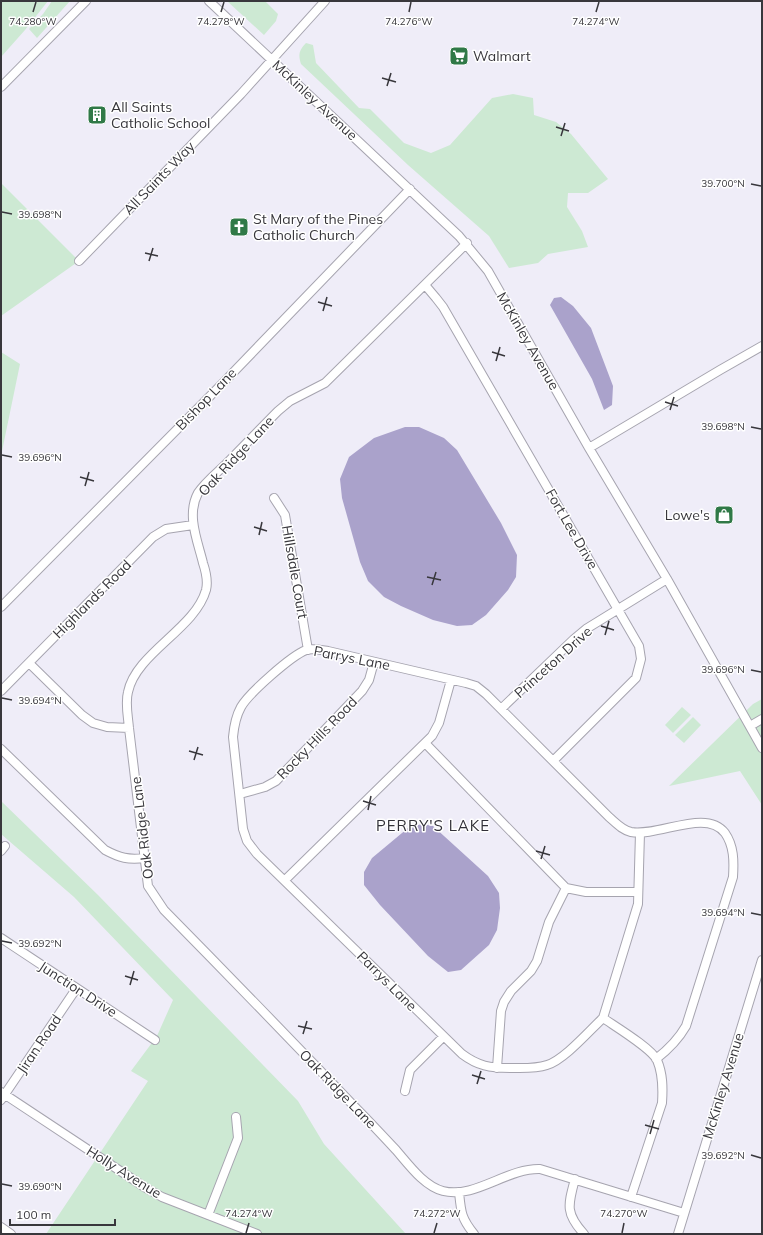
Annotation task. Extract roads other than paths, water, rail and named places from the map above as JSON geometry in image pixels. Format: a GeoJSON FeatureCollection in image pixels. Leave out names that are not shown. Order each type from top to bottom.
{"type":"FeatureCollection","features":[{"type":"Feature","properties":{"kind":"street"},"geometry":{"type":"LineString","coordinates":[[1,87],[86,1]]}},
{"type":"Feature","properties":{"kind":"street","name":"McKinley Avenue"},"geometry":{"type":"LineString","coordinates":[[209,1],[467,243],[488,271],[589,448],[667,579],[762,748]]}},
{"type":"Feature","properties":{"kind":"street","name":"All Saints Way"},"geometry":{"type":"LineString","coordinates":[[79,261],[206,130],[325,1]]}},
{"type":"Feature","properties":{"kind":"street","name":"Bishop Lane"},"geometry":{"type":"LineString","coordinates":[[1,607],[227,378],[410,189]]}},
{"type":"Feature","properties":{"kind":"street","name":"Oak Ridge Lane"},"geometry":{"type":"LineString","coordinates":[[467,243],[325,383],[290,401],[278,411],[206,484],[194,502],[192,510],[193,524],[206,575],[206,589],[201,604],[194,613],[140,667],[132,678],[128,692],[127,707],[148,886],[164,910],[356,1107],[426,1182],[440,1190],[458,1192],[528,1169],[544,1170],[684,1213]]}},
{"type":"Feature","properties":{"kind":"street","name":"Fort Lee Drive"},"geometry":{"type":"LineString","coordinates":[[425,286],[442,307],[619,609],[639,646],[642,659],[636,678],[553,761]]}},
{"type":"Feature","properties":{"kind":"street"},"geometry":{"type":"LineString","coordinates":[[589,448],[762,346]]}},
{"type":"Feature","properties":{"kind":"street","name":"Hillsdale Court"},"geometry":{"type":"LineString","coordinates":[[274,498],[285,515],[308,650]]}},
{"type":"Feature","properties":{"kind":"street","name":"Highlands Road"},"geometry":{"type":"LineString","coordinates":[[1,691],[153,537],[166,529],[193,524]]}},
{"type":"Feature","properties":{"kind":"street","name":"Princeton Drive"},"geometry":{"type":"LineString","coordinates":[[501,709],[586,629],[667,579]]}},
{"type":"Feature","properties":{"kind":"street","name":"Parrys Lane"},"geometry":{"type":"LineString","coordinates":[[603,1018],[562,1057],[548,1065],[536,1068],[497,1068],[483,1066],[470,1060],[443,1037],[257,854],[248,841],[243,829],[233,737],[235,722],[241,707],[250,695],[288,661],[308,650],[328,651],[476,686],[486,694],[609,817],[622,828],[640,833],[696,822],[705,822],[722,829],[732,847],[734,862],[733,877],[686,1026],[680,1038],[656,1059]]}},
{"type":"Feature","properties":{"kind":"street","name":"Rocky Hills Road"},"geometry":{"type":"LineString","coordinates":[[240,794],[265,787],[276,781],[362,691],[369,680],[374,662]]}},
{"type":"Feature","properties":{"kind":"street"},"geometry":{"type":"LineString","coordinates":[[29,663],[92,723],[107,727],[130,728]]}},
{"type":"Feature","properties":{"kind":"street"},"geometry":{"type":"LineString","coordinates":[[284,880],[432,736],[439,723],[451,680]]}},
{"type":"Feature","properties":{"kind":"street"},"geometry":{"type":"LineString","coordinates":[[750,726],[762,719]]}},
{"type":"Feature","properties":{"kind":"street"},"geometry":{"type":"LineString","coordinates":[[425,744],[566,888],[586,892],[638,892]]}},
{"type":"Feature","properties":{"kind":"street"},"geometry":{"type":"LineString","coordinates":[[1,749],[106,850],[131,860],[145,858]]}},
{"type":"Feature","properties":{"kind":"street"},"geometry":{"type":"LineString","coordinates":[[631,1197],[662,1103],[664,1088],[662,1075],[656,1059],[648,1050],[603,1018],[638,904],[640,833]]}},
{"type":"Feature","properties":{"kind":"street"},"geometry":{"type":"LineString","coordinates":[[497,1068],[501,1011],[504,1002],[510,991],[531,970],[537,961],[549,922],[566,888]]}},
{"type":"Feature","properties":{"kind":"street","name":"Junction Drive"},"geometry":{"type":"LineString","coordinates":[[1,938],[155,1040]]}},
{"type":"Feature","properties":{"kind":"street","name":"McKinley Avenue"},"geometry":{"type":"LineString","coordinates":[[678,1234],[762,960]]}},
{"type":"Feature","properties":{"kind":"street","name":"Jiran Road"},"geometry":{"type":"LineString","coordinates":[[2,1096],[76,989]]}},
{"type":"Feature","properties":{"kind":"street"},"geometry":{"type":"LineString","coordinates":[[405,1091],[410,1070],[443,1037]]}},
{"type":"Feature","properties":{"kind":"street","name":"Holly Avenue"},"geometry":{"type":"LineString","coordinates":[[2,1096],[162,1197],[257,1234]]}},
{"type":"Feature","properties":{"kind":"street"},"geometry":{"type":"LineString","coordinates":[[208,1215],[238,1138],[236,1117]]}},
{"type":"Feature","properties":{"kind":"street"},"geometry":{"type":"LineString","coordinates":[[575,1179],[571,1195],[570,1208],[572,1219],[584,1234]]}},
{"type":"Feature","properties":{"kind":"street"},"geometry":{"type":"LineString","coordinates":[[458,1192],[462,1218],[474,1234]]}},
{"type":"Feature","properties":{"kind":"street"},"geometry":{"type":"LineString","coordinates":[[1,1227],[11,1234]]}},
{"type":"Feature","properties":{"kind":"place","name":"Walmart"},"geometry":{"type":"Point","coordinates":[459,56]}},
{"type":"Feature","properties":{"kind":"place","name":"All Saints Catholic School"},"geometry":{"type":"Point","coordinates":[97,115]}},
{"type":"Feature","properties":{"kind":"place","name":"St Mary of the Pines Catholic Church"},"geometry":{"type":"Point","coordinates":[239,227]}},
{"type":"Feature","properties":{"kind":"place","name":"Lowe's"},"geometry":{"type":"Point","coordinates":[724,515]}},
{"type":"Feature","properties":{"kind":"district","name":"PERRY'S LAKE"},"geometry":{"type":"Point","coordinates":[433,826]}}]}
